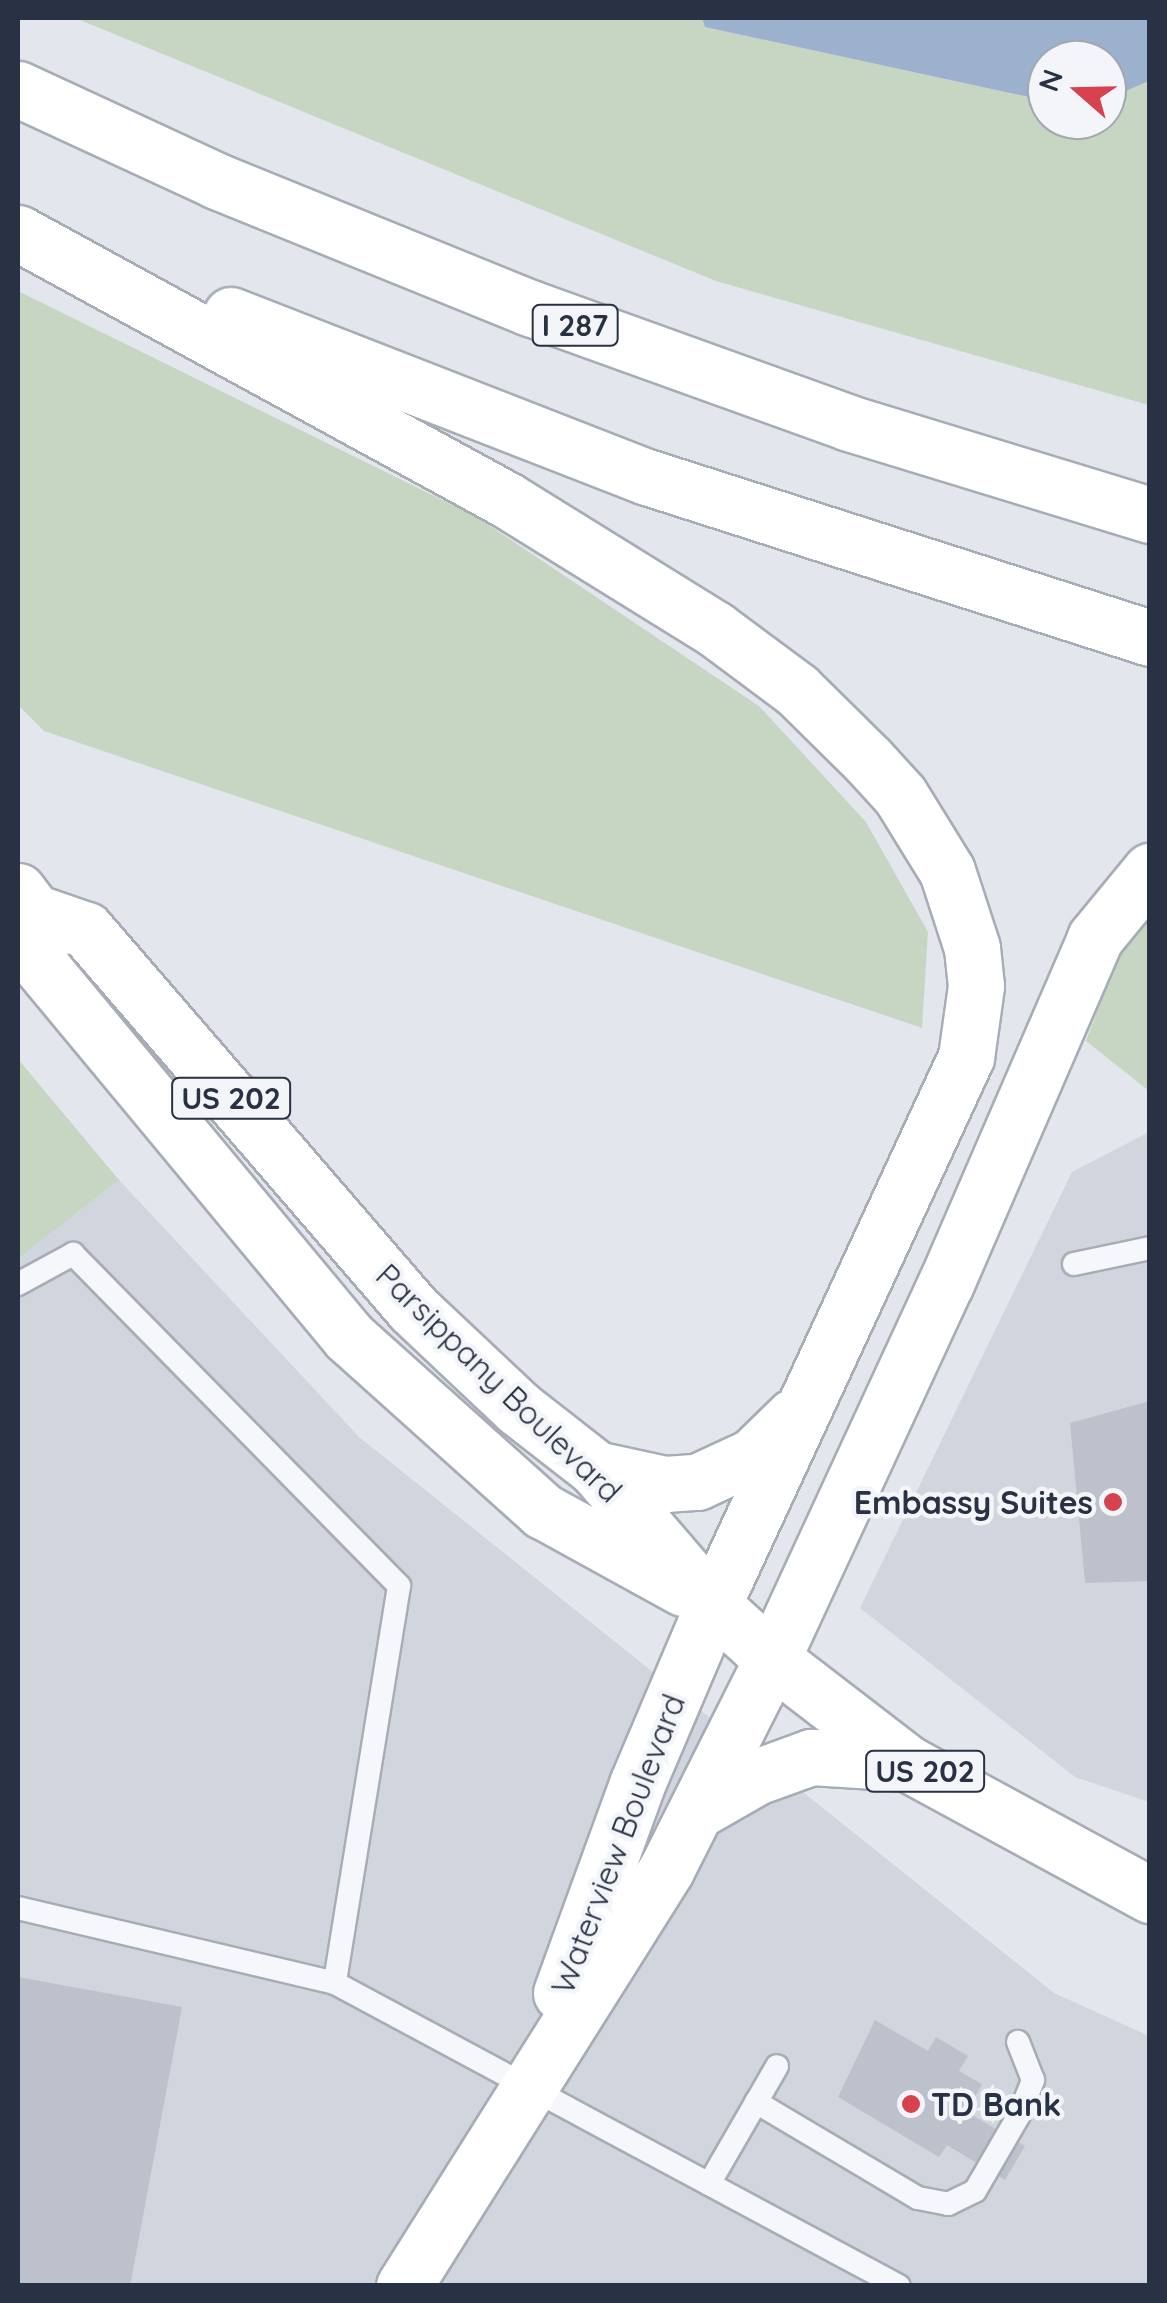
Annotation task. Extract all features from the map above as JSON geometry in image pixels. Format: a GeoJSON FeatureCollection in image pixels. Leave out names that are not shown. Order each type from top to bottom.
{"type":"FeatureCollection","features":[{"type":"Feature","properties":{"kind":"main road","name":"I 287"},"geometry":{"type":"LineString","coordinates":[[18,89],[408,260],[849,423],[1150,515]]}},
{"type":"Feature","properties":{"kind":"main road"},"geometry":{"type":"LineString","coordinates":[[18,222],[188,298],[612,464],[812,535],[1150,638]]}},
{"type":"Feature","properties":{"kind":"main road","name":"Waterview Boulevard"},"geometry":{"type":"LineString","coordinates":[[18,233],[620,566],[797,690],[900,795],[946,871],[962,910],[976,986],[973,1023],[952,1095],[713,1604],[636,1784],[527,2086]]}},
{"type":"Feature","properties":{"kind":"main road"},"geometry":{"type":"LineString","coordinates":[[849,423],[1150,481]]}},
{"type":"Feature","properties":{"kind":"main road","name":"Waterview Boulevard"},"geometry":{"type":"LineString","coordinates":[[404,2286],[702,1808],[946,1283],[1095,938],[1150,872]]}},
{"type":"Feature","properties":{"kind":"main road","name":"Parsippany Boulevard"},"geometry":{"type":"LineString","coordinates":[[26,902],[41,966],[349,1337],[543,1511],[713,1604]]}},
{"type":"Feature","properties":{"kind":"main road","name":"Parsippany Boulevard"},"geometry":{"type":"LineString","coordinates":[[26,902],[86,930],[412,1308],[518,1408],[596,1469],[713,1604],[772,1659],[907,1763],[1150,1895]]}},
{"type":"Feature","properties":{"kind":"main road"},"geometry":{"type":"LineString","coordinates":[[596,1469],[665,1484],[697,1482],[753,1456],[810,1400]]}},
{"type":"Feature","properties":{"kind":"main road"},"geometry":{"type":"LineString","coordinates":[[702,1808],[756,1776],[811,1757],[907,1763]]}},
{"type":"Feature","properties":{"kind":"lane"},"geometry":{"type":"LineString","coordinates":[[1074,1264],[1150,1248]]}},
{"type":"Feature","properties":{"kind":"lane"},"geometry":{"type":"LineString","coordinates":[[18,1284],[73,1254],[399,1586],[335,1983]]}},
{"type":"Feature","properties":{"kind":"lane"},"geometry":{"type":"LineString","coordinates":[[18,1908],[335,1983],[899,2286]]}},
{"type":"Feature","properties":{"kind":"lane"},"geometry":{"type":"LineString","coordinates":[[756,2102],[918,2198],[948,2204],[974,2191],[1033,2080],[1018,2042]]}},
{"type":"Feature","properties":{"kind":"lane"},"geometry":{"type":"LineString","coordinates":[[710,2184],[778,2066]]}},
{"type":"Feature","properties":{"kind":"shaded area"},"geometry":{"type":"Polygon","coordinates":[[[1149,1132],[1149,1802],[1075,1777],[860,1608],[1072,1172],[1149,1132]]]}},
{"type":"Feature","properties":{"kind":"shaded area"},"geometry":{"type":"Polygon","coordinates":[[[119,1180],[359,1437],[1054,1993],[1149,2036],[1149,2285],[18,2286],[18,1259],[119,1180]]]}},
{"type":"Feature","properties":{"kind":"green space"},"geometry":{"type":"Polygon","coordinates":[[[75,18],[702,18],[706,27],[1027,97],[1027,140],[1127,140],[1127,90],[1149,81],[1149,405],[716,281],[75,18]]]}},
{"type":"Feature","properties":{"kind":"green space"},"geometry":{"type":"Polygon","coordinates":[[[18,291],[475,516],[759,706],[866,822],[928,932],[922,1028],[44,731],[18,705],[18,291]]]}},
{"type":"Feature","properties":{"kind":"green space"},"geometry":{"type":"Polygon","coordinates":[[[1149,917],[1149,1091],[1086,1041],[1124,940],[1149,917]]]}},
{"type":"Feature","properties":{"kind":"green space"},"geometry":{"type":"Polygon","coordinates":[[[18,1059],[119,1180],[18,1259],[18,1059]]]}},
{"type":"Feature","properties":{"kind":"water"},"geometry":{"type":"Polygon","coordinates":[[[702,18],[1149,18],[1149,81],[1127,90],[1127,40],[1027,40],[1027,97],[705,27],[702,18]]]}},
{"type":"Feature","properties":{"kind":"building","name":"Embassy Suites"},"geometry":{"type":"Polygon","coordinates":[[[1150,1401],[1150,1581],[1085,1583],[1070,1423],[1150,1401]]]}},
{"type":"Feature","properties":{"kind":"building"},"geometry":{"type":"Polygon","coordinates":[[[18,1977],[182,2007],[130,2286],[18,2286],[18,1977]]]}},
{"type":"Feature","properties":{"kind":"building","name":"TD Bank"},"geometry":{"type":"Polygon","coordinates":[[[875,2020],[928,2051],[936,2037],[968,2056],[959,2071],[982,2084],[967,2112],[1025,2146],[1005,2180],[947,2145],[939,2157],[838,2097],[875,2020]]]}},
{"type":"Feature","properties":{"kind":"place","name":"Embassy Suites"},"geometry":{"type":"Point","coordinates":[1113,1502]}},
{"type":"Feature","properties":{"kind":"place","name":"TD Bank"},"geometry":{"type":"Point","coordinates":[911,2104]}}]}
